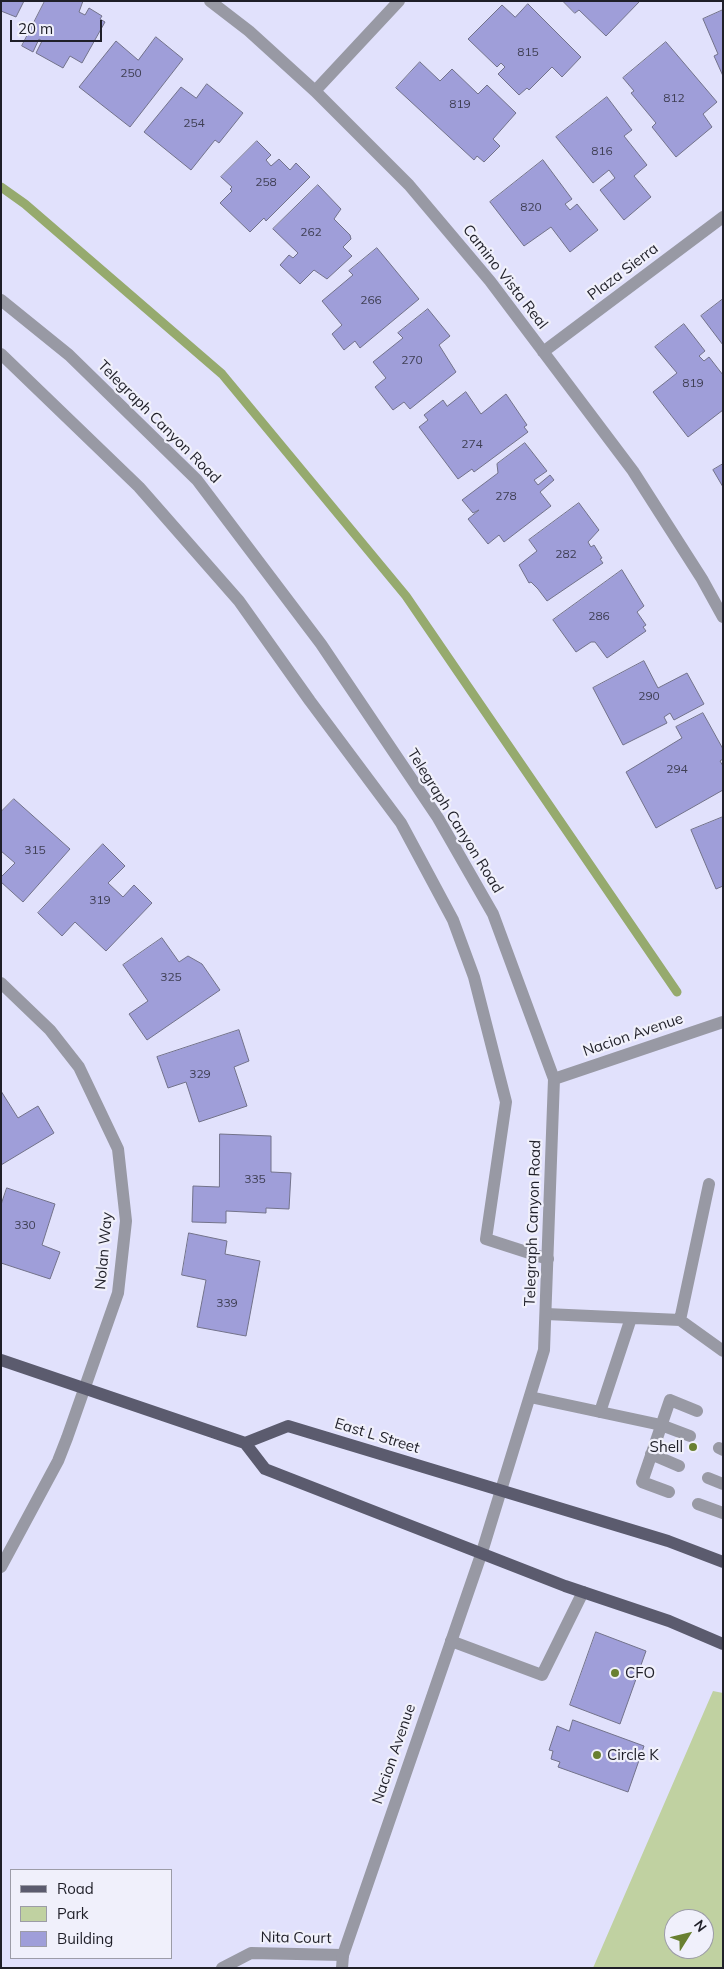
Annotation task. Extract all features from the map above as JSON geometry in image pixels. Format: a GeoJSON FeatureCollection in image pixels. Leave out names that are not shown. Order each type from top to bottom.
{"type":"FeatureCollection","features":[{"type":"Feature","properties":{"kind":"main road"},"geometry":{"type":"LineString","coordinates":[[1,1360],[245,1443],[265,1469],[582,1592],[668,1621],[723,1644]]}},
{"type":"Feature","properties":{"kind":"main road","name":"East L Street"},"geometry":{"type":"LineString","coordinates":[[245,1443],[288,1426],[501,1490]]}},
{"type":"Feature","properties":{"kind":"main road"},"geometry":{"type":"LineString","coordinates":[[501,1490],[722,1558]]}},
{"type":"Feature","properties":{"kind":"street","name":"Camino Vista Real"},"geometry":{"type":"LineString","coordinates":[[210,1],[249,31],[315,91],[409,184],[490,281],[633,471],[702,580],[723,617]]}},
{"type":"Feature","properties":{"kind":"street"},"geometry":{"type":"LineString","coordinates":[[315,91],[399,1]]}},
{"type":"Feature","properties":{"kind":"street","name":"Plaza Sierra"},"geometry":{"type":"LineString","coordinates":[[543,352],[723,217]]}},
{"type":"Feature","properties":{"kind":"street","name":"Telegraph Canyon Road"},"geometry":{"type":"LineString","coordinates":[[1,300],[69,355],[197,480],[321,644],[438,818],[493,914],[554,1079],[544,1350],[482,1552]]}},
{"type":"Feature","properties":{"kind":"street"},"geometry":{"type":"LineString","coordinates":[[1,354],[139,487],[239,601],[310,701],[401,823],[453,920],[474,977],[506,1102],[486,1239],[548,1259]]}},
{"type":"Feature","properties":{"kind":"street","name":"Nolan Way"},"geometry":{"type":"LineString","coordinates":[[1,984],[50,1030],[79,1066],[118,1150],[126,1221],[118,1293],[58,1460],[1,1567]]}},
{"type":"Feature","properties":{"kind":"street","name":"Nacion Avenue"},"geometry":{"type":"LineString","coordinates":[[554,1079],[723,1022]]}},
{"type":"Feature","properties":{"kind":"street"},"geometry":{"type":"LineString","coordinates":[[680,1320],[709,1184]]}},
{"type":"Feature","properties":{"kind":"street"},"geometry":{"type":"LineString","coordinates":[[546,1314],[680,1320],[723,1351]]}},
{"type":"Feature","properties":{"kind":"street"},"geometry":{"type":"LineString","coordinates":[[600,1412],[631,1318]]}},
{"type":"Feature","properties":{"kind":"street"},"geometry":{"type":"LineString","coordinates":[[530,1397],[661,1425],[690,1436]]}},
{"type":"Feature","properties":{"kind":"street"},"geometry":{"type":"LineString","coordinates":[[669,1492],[642,1482],[661,1425],[670,1400],[697,1411]]}},
{"type":"Feature","properties":{"kind":"street"},"geometry":{"type":"LineString","coordinates":[[651,1454],[679,1466]]}},
{"type":"Feature","properties":{"kind":"street"},"geometry":{"type":"LineString","coordinates":[[708,1478],[723,1484]]}},
{"type":"Feature","properties":{"kind":"street"},"geometry":{"type":"LineString","coordinates":[[698,1504],[723,1513]]}},
{"type":"Feature","properties":{"kind":"street","name":"Nacion Avenue"},"geometry":{"type":"LineString","coordinates":[[342,1962],[482,1552]]}},
{"type":"Feature","properties":{"kind":"street"},"geometry":{"type":"LineString","coordinates":[[451,1641],[542,1675],[582,1592]]}},
{"type":"Feature","properties":{"kind":"street","name":"Nita Court"},"geometry":{"type":"LineString","coordinates":[[222,1968],[251,1953],[342,1962]]}},
{"type":"Feature","properties":{"kind":"green space"},"geometry":{"type":"Polygon","coordinates":[[[713,1691],[723,1693],[723,1968],[593,1968],[713,1691]]]}},
{"type":"Feature","properties":{"kind":"building"},"geometry":{"type":"Polygon","coordinates":[[[1,1],[24,1],[16,17],[1,11],[1,1]]]}},
{"type":"Feature","properties":{"kind":"building"},"geometry":{"type":"Polygon","coordinates":[[[45,1],[83,1],[79,12],[85,15],[89,8],[102,16],[100,19],[105,22],[82,63],[70,56],[63,68],[36,53],[42,41],[39,39],[33,52],[22,46],[45,1]]]}},
{"type":"Feature","properties":{"kind":"building"},"geometry":{"type":"Polygon","coordinates":[[[563,1],[640,1],[606,36],[579,10],[575,13],[563,1]]]}},
{"type":"Feature","properties":{"kind":"building"},"geometry":{"type":"Polygon","coordinates":[[[528,4],[581,57],[562,77],[552,67],[529,90],[527,88],[519,95],[498,74],[505,67],[501,63],[497,67],[468,39],[502,5],[515,17],[528,4]]]}},
{"type":"Feature","properties":{"kind":"building"},"geometry":{"type":"Polygon","coordinates":[[[723,10],[723,76],[714,56],[718,54],[703,19],[723,10]]]}},
{"type":"Feature","properties":{"kind":"building"},"geometry":{"type":"Polygon","coordinates":[[[156,37],[183,59],[130,127],[79,87],[116,41],[138,60],[156,37]]]}},
{"type":"Feature","properties":{"kind":"building"},"geometry":{"type":"Polygon","coordinates":[[[666,42],[717,102],[703,114],[712,127],[676,157],[652,127],[656,123],[631,93],[634,91],[623,78],[666,42]]]}},
{"type":"Feature","properties":{"kind":"building"},"geometry":{"type":"Polygon","coordinates":[[[420,62],[440,81],[452,69],[478,94],[487,85],[516,113],[493,139],[500,146],[484,162],[477,156],[474,160],[396,88],[420,62]]]}},
{"type":"Feature","properties":{"kind":"building"},"geometry":{"type":"Polygon","coordinates":[[[207,84],[243,113],[219,143],[215,140],[191,170],[144,132],[181,87],[196,98],[207,84]]]}},
{"type":"Feature","properties":{"kind":"building"},"geometry":{"type":"Polygon","coordinates":[[[607,97],[632,130],[624,136],[647,165],[634,176],[651,197],[624,220],[600,190],[615,178],[609,170],[593,183],[556,137],[607,97]]]}},
{"type":"Feature","properties":{"kind":"building"},"geometry":{"type":"Polygon","coordinates":[[[257,141],[271,155],[266,160],[271,166],[279,159],[290,170],[296,163],[310,177],[266,221],[264,218],[250,232],[220,203],[232,191],[230,189],[232,187],[221,177],[257,141]]]}},
{"type":"Feature","properties":{"kind":"building"},"geometry":{"type":"Polygon","coordinates":[[[543,160],[572,199],[565,204],[570,210],[577,204],[598,230],[570,252],[551,227],[524,246],[490,202],[543,160]]]}},
{"type":"Feature","properties":{"kind":"building"},"geometry":{"type":"Polygon","coordinates":[[[318,185],[341,209],[334,219],[350,235],[351,239],[343,247],[352,256],[327,279],[314,270],[300,284],[280,265],[289,255],[293,258],[298,253],[273,229],[318,185]]]}},
{"type":"Feature","properties":{"kind":"building"},"geometry":{"type":"Polygon","coordinates":[[[377,248],[419,299],[360,348],[355,341],[344,350],[332,334],[342,325],[322,301],[353,275],[349,271],[377,248]]]}},
{"type":"Feature","properties":{"kind":"building"},"geometry":{"type":"Polygon","coordinates":[[[723,299],[723,345],[701,316],[723,299]]]}},
{"type":"Feature","properties":{"kind":"building"},"geometry":{"type":"Polygon","coordinates":[[[428,309],[450,336],[439,345],[456,372],[410,409],[404,402],[393,410],[375,387],[386,378],[373,362],[403,338],[398,333],[428,309]]]}},
{"type":"Feature","properties":{"kind":"building"},"geometry":{"type":"Polygon","coordinates":[[[684,324],[705,351],[699,356],[704,361],[709,357],[723,375],[723,410],[688,437],[653,392],[677,373],[655,347],[684,324]]]}},
{"type":"Feature","properties":{"kind":"building"},"geometry":{"type":"Polygon","coordinates":[[[466,392],[481,414],[506,394],[527,425],[524,427],[528,432],[474,472],[472,469],[458,479],[419,427],[428,420],[424,415],[443,400],[447,406],[466,392]]]}},
{"type":"Feature","properties":{"kind":"building"},"geometry":{"type":"Polygon","coordinates":[[[525,443],[547,471],[534,480],[538,485],[550,475],[554,480],[540,492],[551,506],[504,542],[499,535],[488,544],[468,519],[479,510],[473,513],[462,500],[498,473],[497,464],[525,443]]]}},
{"type":"Feature","properties":{"kind":"building"},"geometry":{"type":"Polygon","coordinates":[[[723,464],[723,487],[713,470],[723,464]]]}},
{"type":"Feature","properties":{"kind":"building"},"geometry":{"type":"Polygon","coordinates":[[[579,503],[599,530],[588,542],[591,547],[594,545],[603,563],[547,601],[531,582],[529,583],[519,565],[537,551],[529,540],[579,503]]]}},
{"type":"Feature","properties":{"kind":"building"},"geometry":{"type":"Polygon","coordinates":[[[622,570],[644,606],[637,612],[646,625],[643,627],[646,631],[607,658],[595,642],[591,642],[576,652],[553,620],[622,570]]]}},
{"type":"Feature","properties":{"kind":"building"},"geometry":{"type":"Polygon","coordinates":[[[644,661],[658,688],[687,673],[704,704],[674,720],[670,713],[664,717],[667,723],[623,745],[593,688],[644,661]]]}},
{"type":"Feature","properties":{"kind":"building"},"geometry":{"type":"Polygon","coordinates":[[[703,713],[723,749],[723,759],[720,761],[723,766],[723,790],[656,828],[626,772],[682,738],[676,727],[703,713]]]}},
{"type":"Feature","properties":{"kind":"building"},"geometry":{"type":"Polygon","coordinates":[[[14,799],[70,849],[23,902],[1,882],[1,877],[15,863],[1,851],[1,812],[14,799]]]}},
{"type":"Feature","properties":{"kind":"building"},"geometry":{"type":"Polygon","coordinates":[[[723,817],[723,886],[716,889],[691,830],[723,817]]]}},
{"type":"Feature","properties":{"kind":"building"},"geometry":{"type":"Polygon","coordinates":[[[103,844],[125,866],[108,883],[123,897],[134,885],[152,903],[106,951],[75,922],[62,936],[38,913],[103,844]]]}},
{"type":"Feature","properties":{"kind":"building"},"geometry":{"type":"Polygon","coordinates":[[[162,938],[179,962],[188,956],[202,964],[220,990],[147,1040],[129,1014],[148,1001],[123,965],[162,938]]]}},
{"type":"Feature","properties":{"kind":"building"},"geometry":{"type":"Polygon","coordinates":[[[239,1030],[249,1061],[234,1067],[247,1106],[199,1122],[186,1082],[168,1088],[157,1057],[239,1030]]]}},
{"type":"Feature","properties":{"kind":"building"},"geometry":{"type":"Polygon","coordinates":[[[1,1091],[18,1118],[38,1106],[54,1133],[1,1165],[1,1091]]]}},
{"type":"Feature","properties":{"kind":"building"},"geometry":{"type":"Polygon","coordinates":[[[220,1134],[271,1136],[271,1172],[291,1173],[289,1209],[266,1208],[266,1213],[226,1211],[226,1223],[192,1222],[193,1186],[219,1187],[220,1134]]]}},
{"type":"Feature","properties":{"kind":"building"},"geometry":{"type":"Polygon","coordinates":[[[7,1188],[55,1204],[42,1245],[60,1252],[50,1279],[1,1263],[1,1205],[7,1188]]]}},
{"type":"Feature","properties":{"kind":"building"},"geometry":{"type":"Polygon","coordinates":[[[189,1233],[227,1241],[225,1254],[260,1261],[246,1336],[197,1327],[206,1280],[182,1275],[189,1233]]]}},
{"type":"Feature","properties":{"kind":"building"},"geometry":{"type":"Polygon","coordinates":[[[596,1632],[646,1651],[620,1724],[570,1705],[596,1632]]]}},
{"type":"Feature","properties":{"kind":"building"},"geometry":{"type":"Polygon","coordinates":[[[573,1720],[644,1746],[628,1792],[558,1767],[560,1762],[551,1759],[553,1751],[549,1750],[557,1726],[569,1731],[573,1720]]]}},
{"type":"Feature","properties":{"kind":"waterway"},"geometry":{"type":"LineString","coordinates":[[1,187],[25,204],[222,374],[406,596],[677,992]]}},
{"type":"Feature","properties":{"kind":"place","name":"Shell"},"geometry":{"type":"Point","coordinates":[693,1447]}},
{"type":"Feature","properties":{"kind":"place","name":"CFO"},"geometry":{"type":"Point","coordinates":[615,1673]}},
{"type":"Feature","properties":{"kind":"place","name":"Circle K"},"geometry":{"type":"Point","coordinates":[597,1755]}}]}
